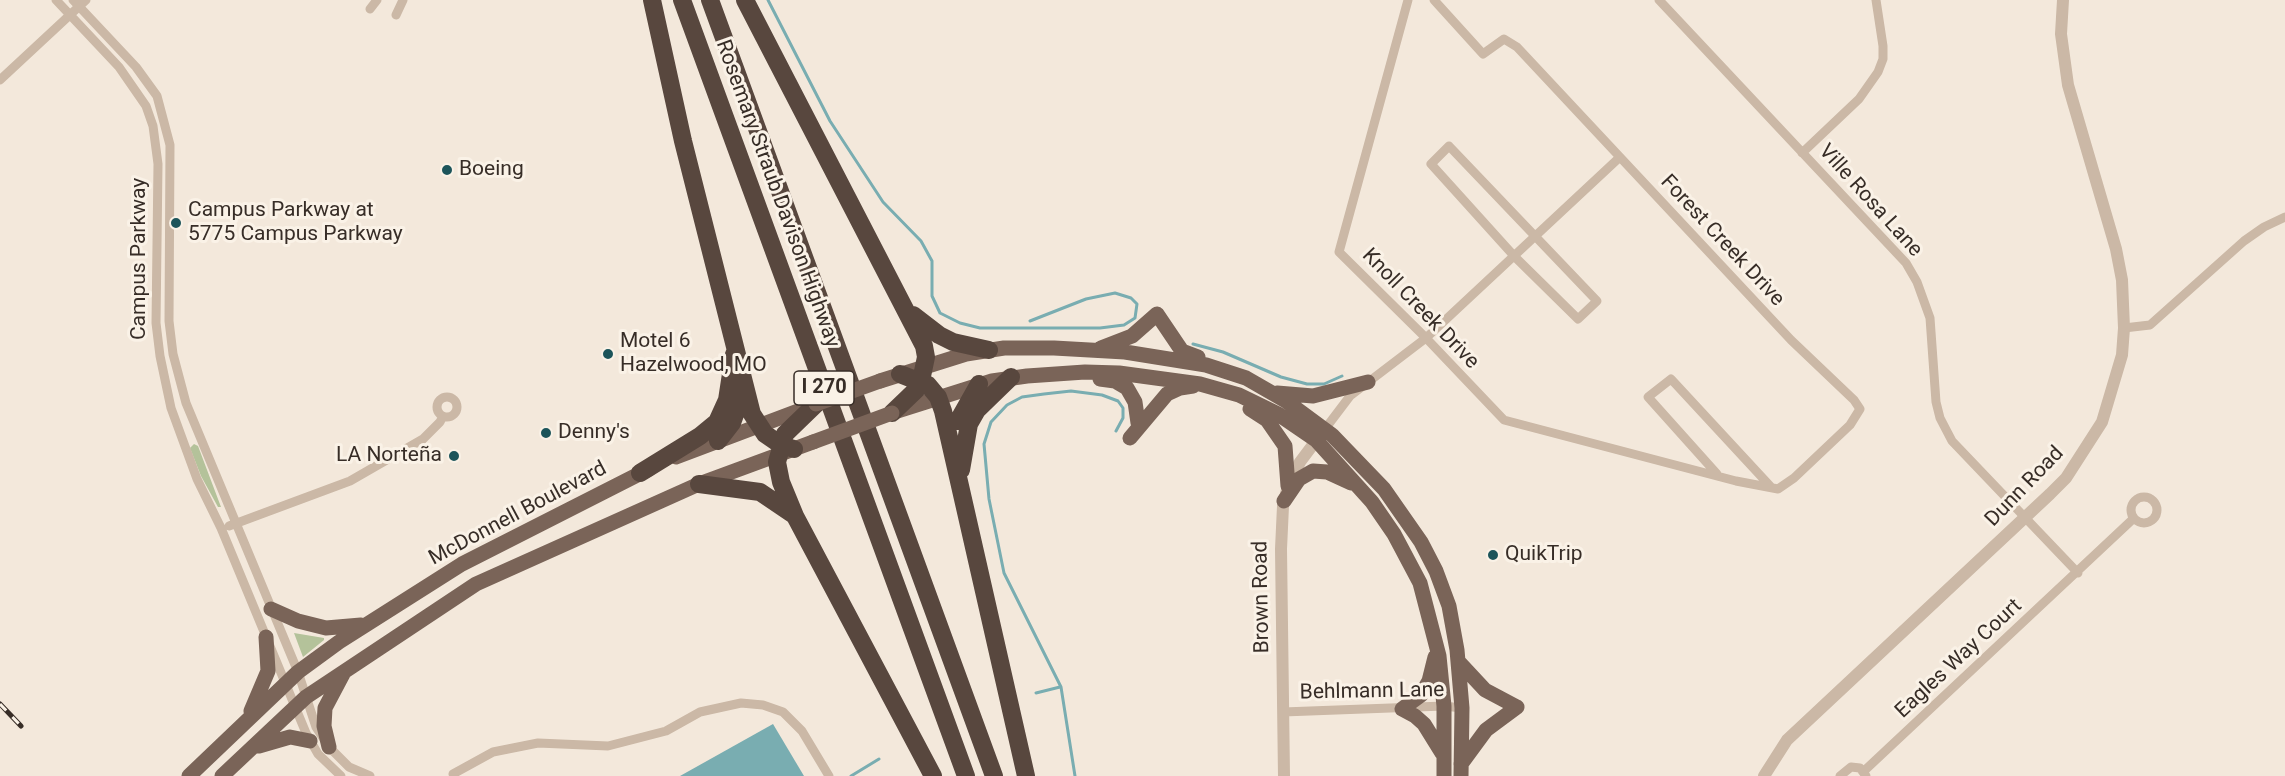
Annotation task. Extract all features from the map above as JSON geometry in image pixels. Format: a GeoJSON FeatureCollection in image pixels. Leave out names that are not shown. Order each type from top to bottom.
{"type":"FeatureCollection","features":[{"type":"Feature","properties":{"kind":"highway"},"geometry":{"type":"LineString","coordinates":[[652,0],[683,141],[752,414],[765,434],[784,449]]}},
{"type":"Feature","properties":{"kind":"highway","name":"Rosemary Straub Davison Highway"},"geometry":{"type":"LineString","coordinates":[[682,0],[966,776]]}},
{"type":"Feature","properties":{"kind":"highway","name":"Rosemary Straub Davison Highway"},"geometry":{"type":"LineString","coordinates":[[710,0],[994,776]]}},
{"type":"Feature","properties":{"kind":"highway"},"geometry":{"type":"LineString","coordinates":[[745,0],[909,312],[924,345],[923,373],[917,389],[892,413]]}},
{"type":"Feature","properties":{"kind":"highway"},"geometry":{"type":"LineString","coordinates":[[909,312],[946,339],[989,350]]}},
{"type":"Feature","properties":{"kind":"highway"},"geometry":{"type":"LineString","coordinates":[[640,473],[700,436],[717,422],[727,400],[735,344]]}},
{"type":"Feature","properties":{"kind":"highway"},"geometry":{"type":"LineString","coordinates":[[900,374],[923,373]]}},
{"type":"Feature","properties":{"kind":"highway"},"geometry":{"type":"LineString","coordinates":[[923,373],[938,397],[952,449],[1026,776]]}},
{"type":"Feature","properties":{"kind":"highway"},"geometry":{"type":"LineString","coordinates":[[959,480],[969,423],[977,410],[1011,378]]}},
{"type":"Feature","properties":{"kind":"highway"},"geometry":{"type":"LineString","coordinates":[[952,449],[960,415],[980,384]]}},
{"type":"Feature","properties":{"kind":"highway"},"geometry":{"type":"LineString","coordinates":[[718,441],[732,423],[745,385]]}},
{"type":"Feature","properties":{"kind":"highway"},"geometry":{"type":"LineString","coordinates":[[807,410],[785,434],[781,482],[795,516],[933,776]]}},
{"type":"Feature","properties":{"kind":"highway"},"geometry":{"type":"LineString","coordinates":[[699,484],[760,492],[795,516]]}},
{"type":"Feature","properties":{"kind":"main road"},"geometry":{"type":"LineString","coordinates":[[1092,350],[1132,336],[1157,314],[1182,351],[1202,359],[1213,367]]}},
{"type":"Feature","properties":{"kind":"main road"},"geometry":{"type":"LineString","coordinates":[[923,373],[989,350],[1038,347],[1153,356],[1213,367],[1246,378],[1267,390],[1384,489],[1421,542],[1436,571],[1449,606],[1458,661],[1462,708],[1461,770]]}},
{"type":"Feature","properties":{"kind":"main road","name":"McDonnell Boulevard"},"geometry":{"type":"LineString","coordinates":[[222,776],[301,702],[345,669],[476,584],[699,484],[784,449],[813,442],[938,397],[980,384],[1011,378],[1046,374],[1119,373],[1207,386],[1239,395],[1320,434]]}},
{"type":"Feature","properties":{"kind":"main road","name":"McDonnell Boulevard"},"geometry":{"type":"LineString","coordinates":[[189,776],[298,672],[370,622],[462,564],[640,473],[718,441],[900,374]]}},
{"type":"Feature","properties":{"kind":"main road"},"geometry":{"type":"LineString","coordinates":[[1046,374],[1066,379],[1116,381],[1127,388],[1135,402],[1138,423]]}},
{"type":"Feature","properties":{"kind":"main road"},"geometry":{"type":"LineString","coordinates":[[1267,390],[1312,396],[1368,382]]}},
{"type":"Feature","properties":{"kind":"main road"},"geometry":{"type":"LineString","coordinates":[[1130,438],[1167,394],[1180,388],[1207,386]]}},
{"type":"Feature","properties":{"kind":"main road"},"geometry":{"type":"LineString","coordinates":[[1239,395],[1249,409],[1267,420],[1278,432],[1287,458],[1286,493]]}},
{"type":"Feature","properties":{"kind":"main road"},"geometry":{"type":"LineString","coordinates":[[1320,434],[1394,534],[1420,583],[1435,636],[1444,706],[1444,776]]}},
{"type":"Feature","properties":{"kind":"main road"},"geometry":{"type":"LineString","coordinates":[[1286,493],[1299,479],[1316,470],[1336,475],[1362,490]]}},
{"type":"Feature","properties":{"kind":"main road"},"geometry":{"type":"LineString","coordinates":[[271,609],[298,621],[326,628],[348,628],[370,622]]}},
{"type":"Feature","properties":{"kind":"main road"},"geometry":{"type":"LineString","coordinates":[[1435,636],[1434,664],[1429,681],[1421,695],[1402,709],[1415,716],[1430,731],[1444,758]]}},
{"type":"Feature","properties":{"kind":"main road"},"geometry":{"type":"LineString","coordinates":[[247,720],[268,671],[266,637]]}},
{"type":"Feature","properties":{"kind":"main road"},"geometry":{"type":"LineString","coordinates":[[1458,661],[1485,690],[1517,707],[1486,730],[1461,770]]}},
{"type":"Feature","properties":{"kind":"main road"},"geometry":{"type":"LineString","coordinates":[[329,747],[324,726],[325,708],[345,669]]}},
{"type":"Feature","properties":{"kind":"main road"},"geometry":{"type":"LineString","coordinates":[[251,749],[275,739],[290,737],[310,741]]}},
{"type":"Feature","properties":{"kind":"street","name":"Campus Parkway"},"geometry":{"type":"LineString","coordinates":[[56,0],[134,85],[146,106],[153,126],[158,173],[155,295],[160,356],[178,428],[197,479],[222,528],[286,683],[301,702]]}},
{"type":"Feature","properties":{"kind":"street"},"geometry":{"type":"LineString","coordinates":[[370,9],[377,0]]}},
{"type":"Feature","properties":{"kind":"street"},"geometry":{"type":"LineString","coordinates":[[396,15],[403,0]]}},
{"type":"Feature","properties":{"kind":"street","name":"Knoll Creek Drive"},"geometry":{"type":"LineString","coordinates":[[1408,0],[1339,252],[1426,338],[1503,420],[1718,474]]}},
{"type":"Feature","properties":{"kind":"street","name":"Forest Creek Drive"},"geometry":{"type":"LineString","coordinates":[[1434,0],[1483,54],[1504,39],[1517,47],[1699,243],[1830,379],[1854,400],[1860,409],[1850,425],[1794,478],[1778,489],[1772,487]]}},
{"type":"Feature","properties":{"kind":"street","name":"Ville Rosa Lane"},"geometry":{"type":"LineString","coordinates":[[1659,0],[1906,263],[1917,282],[1930,318],[1935,362],[1934,383],[1940,418],[1952,441],[2026,517]]}},
{"type":"Feature","properties":{"kind":"street"},"geometry":{"type":"LineString","coordinates":[[1802,153],[1859,99],[1878,72],[1882,59],[1882,45],[1876,0]]}},
{"type":"Feature","properties":{"kind":"street","name":"Dunn Road"},"geometry":{"type":"LineString","coordinates":[[1764,776],[1787,740],[2066,478],[2102,422],[2116,380],[2124,328],[2122,280],[2116,249],[2068,85],[2061,34],[2063,0]]}},
{"type":"Feature","properties":{"kind":"street","name":"Campus Parkway"},"geometry":{"type":"LineString","coordinates":[[79,2],[147,80],[165,119],[170,145],[168,295],[173,354],[186,403],[298,672],[301,702]]}},
{"type":"Feature","properties":{"kind":"street"},"geometry":{"type":"LineString","coordinates":[[0,80],[70,15],[79,2]]}},
{"type":"Feature","properties":{"kind":"street"},"geometry":{"type":"LineString","coordinates":[[1449,146],[1537,235],[1597,301],[1578,319],[1515,257],[1431,164],[1449,146]]}},
{"type":"Feature","properties":{"kind":"street"},"geometry":{"type":"LineString","coordinates":[[1320,434],[1350,396],[1426,338],[1620,157]]}},
{"type":"Feature","properties":{"kind":"street"},"geometry":{"type":"LineString","coordinates":[[2124,328],[2150,326],[2244,241],[2264,227],[2285,217]]}},
{"type":"Feature","properties":{"kind":"street"},"geometry":{"type":"LineString","coordinates":[[1671,379],[1772,487],[1718,474],[1648,397],[1671,379]]}},
{"type":"Feature","properties":{"kind":"street"},"geometry":{"type":"LineString","coordinates":[[222,528],[350,481],[423,439],[443,416]]}},
{"type":"Feature","properties":{"kind":"street","name":"Brown Road"},"geometry":{"type":"LineString","coordinates":[[1284,776],[1281,549],[1286,493],[1320,434]]}},
{"type":"Feature","properties":{"kind":"street"},"geometry":{"type":"LineString","coordinates":[[2026,517],[2078,573]]}},
{"type":"Feature","properties":{"kind":"street","name":"Eagles Way Court"},"geometry":{"type":"LineString","coordinates":[[1840,776],[1851,767],[1865,774],[2133,519]]}},
{"type":"Feature","properties":{"kind":"street"},"geometry":{"type":"LineString","coordinates":[[301,702],[310,741],[318,754],[341,776]]}},
{"type":"Feature","properties":{"kind":"street"},"geometry":{"type":"LineString","coordinates":[[301,702],[329,747],[349,767],[370,776]]}},
{"type":"Feature","properties":{"kind":"street"},"geometry":{"type":"LineString","coordinates":[[449,775],[493,752],[538,743],[608,746],[666,730],[700,712],[741,703],[763,705],[783,712],[802,731],[829,776]]}},
{"type":"Feature","properties":{"kind":"street","name":"Behlmann Lane"},"geometry":{"type":"LineString","coordinates":[[1283,712],[1444,706],[1462,708]]}},
{"type":"Feature","properties":{"kind":"green space"},"geometry":{"type":"Polygon","coordinates":[[[194,444],[198,446],[221,507],[218,507],[201,476],[190,448],[194,444]]]}},
{"type":"Feature","properties":{"kind":"green space"},"geometry":{"type":"Polygon","coordinates":[[[294,633],[324,638],[324,640],[303,657],[294,633]]]}},
{"type":"Feature","properties":{"kind":"water"},"geometry":{"type":"Polygon","coordinates":[[[773,724],[804,776],[680,776],[773,724]]]}},
{"type":"Feature","properties":{"kind":"waterway"},"geometry":{"type":"LineString","coordinates":[[768,0],[830,121],[883,202],[921,241],[932,261],[932,296],[940,313],[960,323],[980,328],[1100,328],[1124,325],[1135,318],[1137,304],[1131,298],[1115,293],[1086,299],[1030,321]]}},
{"type":"Feature","properties":{"kind":"waterway"},"geometry":{"type":"LineString","coordinates":[[1193,344],[1223,352],[1281,377],[1307,384],[1324,384],[1342,376]]}},
{"type":"Feature","properties":{"kind":"waterway"},"geometry":{"type":"LineString","coordinates":[[1075,776],[1061,687],[1004,573],[989,499],[984,444],[991,422],[1007,405],[1022,397],[1071,391],[1102,395],[1118,401],[1123,408],[1123,418],[1116,431]]}},
{"type":"Feature","properties":{"kind":"waterway"},"geometry":{"type":"LineString","coordinates":[[1036,693],[1060,687]]}},
{"type":"Feature","properties":{"kind":"waterway"},"geometry":{"type":"LineString","coordinates":[[851,776],[879,759]]}},
{"type":"Feature","properties":{"kind":"railway"},"geometry":{"type":"LineString","coordinates":[[0,704],[21,726]]}},
{"type":"Feature","properties":{"kind":"place","name":"Boeing"},"geometry":{"type":"Point","coordinates":[447,170]}},
{"type":"Feature","properties":{"kind":"place","name":"Campus Parkway at 5775 Campus Parkway"},"geometry":{"type":"Point","coordinates":[176,223]}},
{"type":"Feature","properties":{"kind":"place","name":"Motel 6 Hazelwood, MO"},"geometry":{"type":"Point","coordinates":[608,354]}},
{"type":"Feature","properties":{"kind":"place","name":"Denny's"},"geometry":{"type":"Point","coordinates":[546,433]}},
{"type":"Feature","properties":{"kind":"place","name":"LA Norteña"},"geometry":{"type":"Point","coordinates":[454,456]}},
{"type":"Feature","properties":{"kind":"place","name":"QuikTrip"},"geometry":{"type":"Point","coordinates":[1493,555]}}]}
